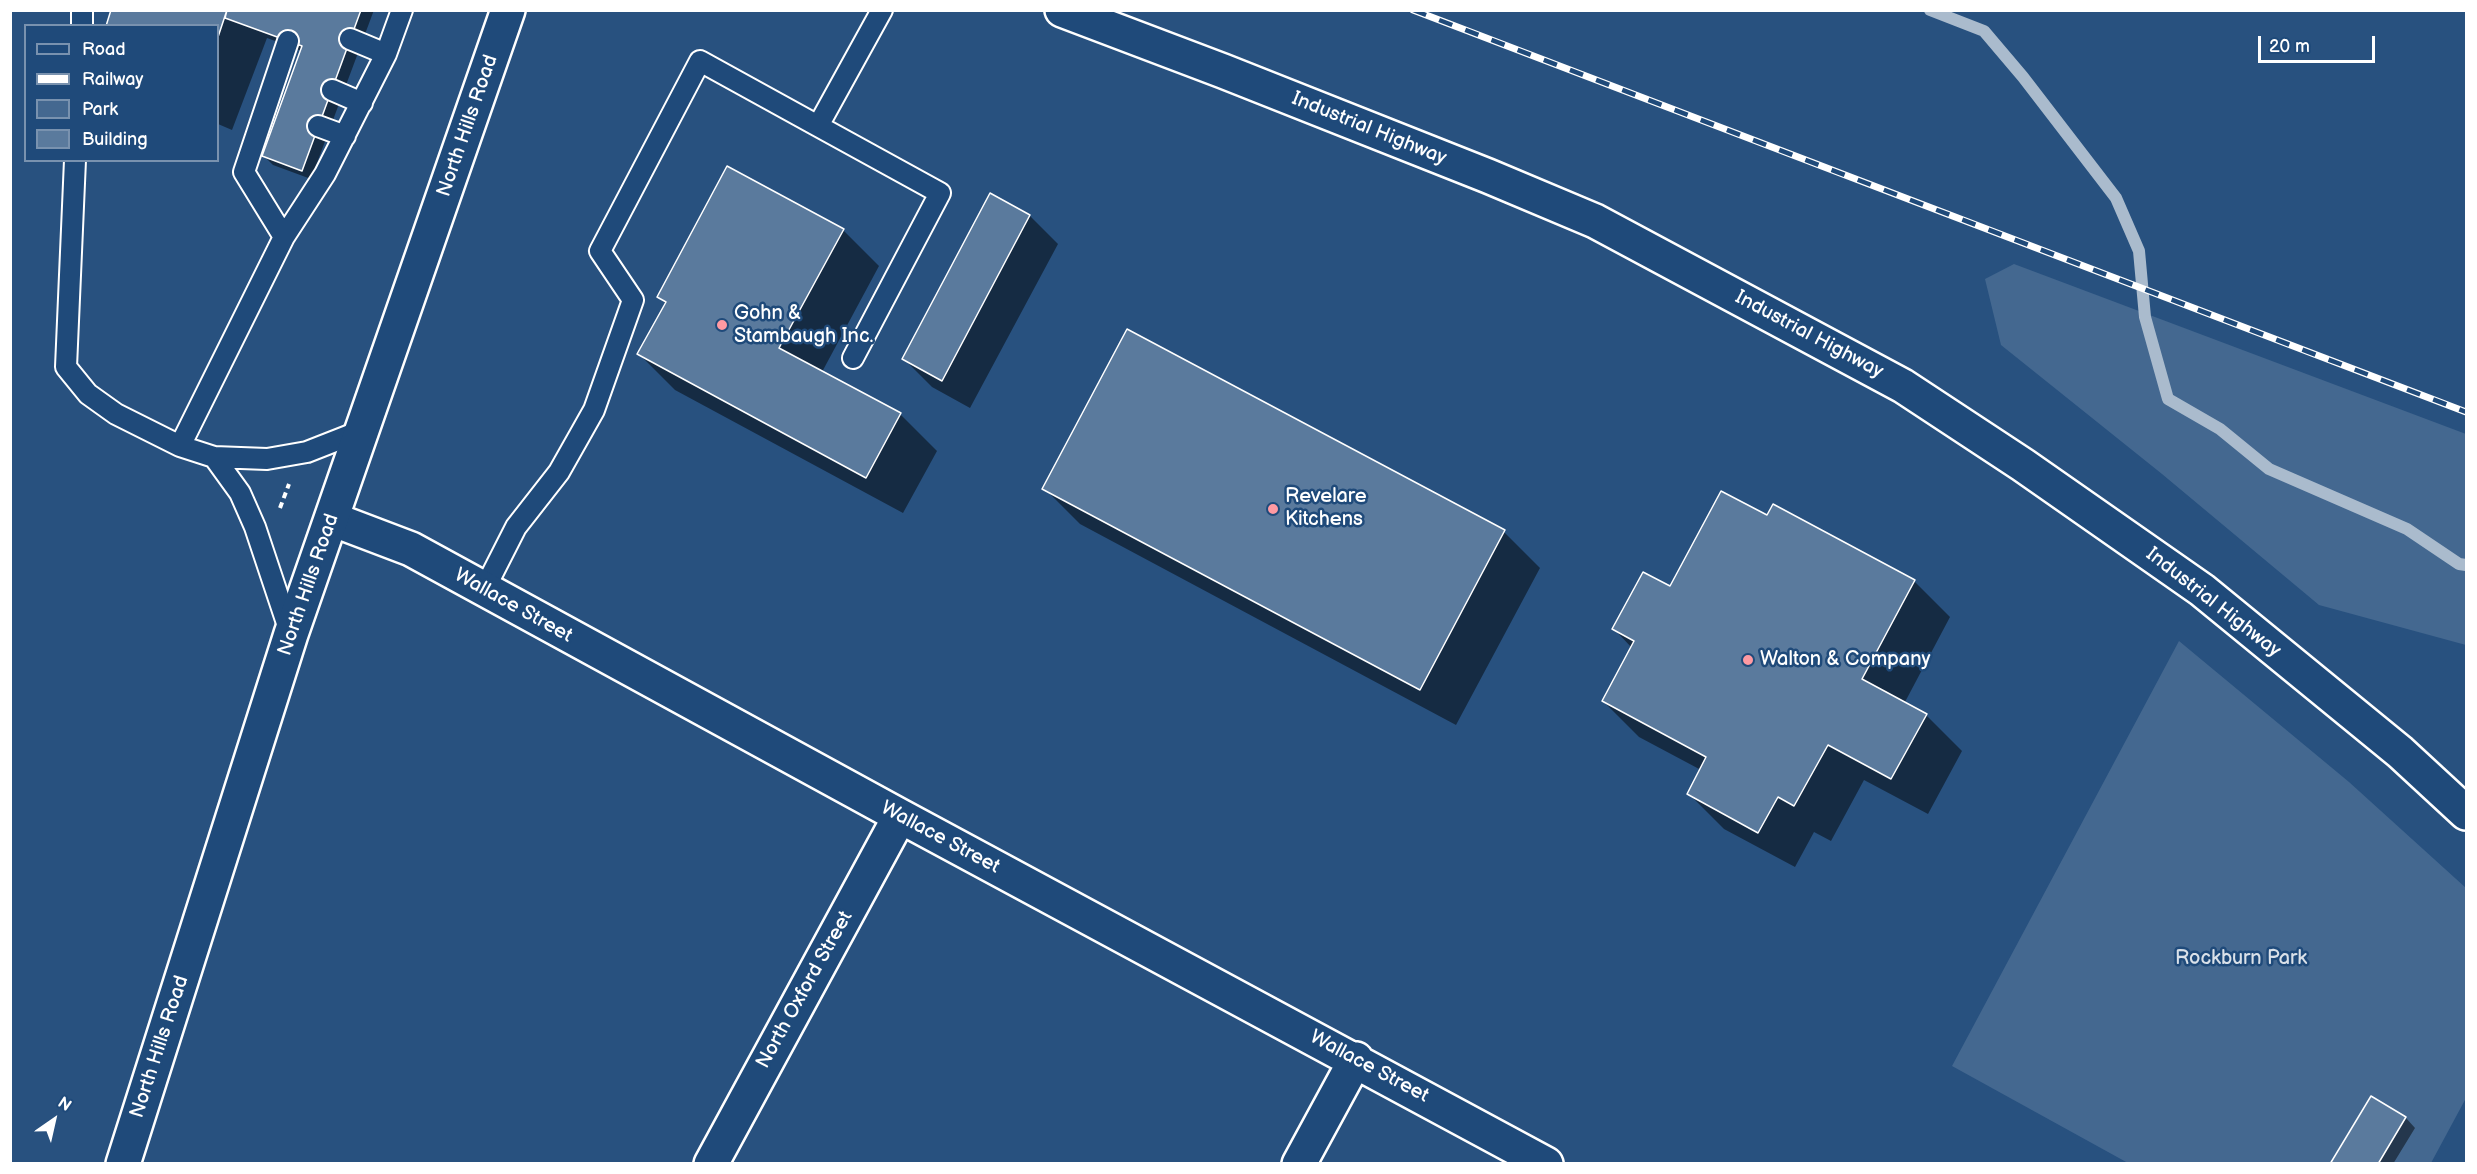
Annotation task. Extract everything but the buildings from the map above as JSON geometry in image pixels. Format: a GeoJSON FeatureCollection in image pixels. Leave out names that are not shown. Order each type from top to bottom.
{"type":"FeatureCollection","features":[{"type":"Feature","properties":{"kind":"street","name":"North Hills Road"},"geometry":{"type":"LineString","coordinates":[[123,1164],[291,634],[508,10]]}},
{"type":"Feature","properties":{"kind":"street","name":"Industrial Highway"},"geometry":{"type":"LineString","coordinates":[[1062,10],[1488,176],[1595,221],[1903,386],[2023,465],[2202,590],[2400,752],[2466,813]]}},
{"type":"Feature","properties":{"kind":"street","name":"Wallace Street"},"geometry":{"type":"LineString","coordinates":[[332,519],[411,549],[900,816],[1356,1059],[1546,1164]]}},
{"type":"Feature","properties":{"kind":"street","name":"North Oxford Street"},"geometry":{"type":"LineString","coordinates":[[711,1164],[900,816]]}},
{"type":"Feature","properties":{"kind":"street"},"geometry":{"type":"LineString","coordinates":[[1299,1164],[1356,1059]]}},
{"type":"Feature","properties":{"kind":"lane"},"geometry":{"type":"LineString","coordinates":[[180,446],[284,237],[326,174],[386,54],[402,10]]}},
{"type":"Feature","properties":{"kind":"lane"},"geometry":{"type":"LineString","coordinates":[[818,126],[882,10]]}},
{"type":"Feature","properties":{"kind":"lane"},"geometry":{"type":"LineString","coordinates":[[350,39],[386,54]]}},
{"type":"Feature","properties":{"kind":"lane"},"geometry":{"type":"LineString","coordinates":[[284,237],[244,172],[272,108],[285,70],[288,41]]}},
{"type":"Feature","properties":{"kind":"lane"},"geometry":{"type":"LineString","coordinates":[[484,590],[516,527],[559,472],[594,410],[633,300],[600,251],[700,61],[940,193],[853,358]]}},
{"type":"Feature","properties":{"kind":"lane"},"geometry":{"type":"LineString","coordinates":[[332,90],[362,103]]}},
{"type":"Feature","properties":{"kind":"lane"},"geometry":{"type":"LineString","coordinates":[[318,126],[345,136]]}},
{"type":"Feature","properties":{"kind":"lane"},"geometry":{"type":"LineString","coordinates":[[75,162],[66,367],[88,394],[116,414],[180,446],[214,457],[267,459],[306,452],[363,430]]}},
{"type":"Feature","properties":{"kind":"lane"},"geometry":{"type":"LineString","coordinates":[[214,457],[240,493],[255,527],[291,634]]}},
{"type":"Feature","properties":{"kind":"path"},"geometry":{"type":"LineString","coordinates":[[276,518],[291,478]]}},
{"type":"Feature","properties":{"kind":"green space"},"geometry":{"type":"Polygon","coordinates":[[[2014,264],[2466,434],[2466,645],[2319,605],[2162,474],[2001,345],[1985,279],[2014,264]]]}},
{"type":"Feature","properties":{"kind":"green space","name":"Rockburn Park"},"geometry":{"type":"Polygon","coordinates":[[[2179,641],[2349,782],[2466,888],[2466,1098],[2431,1163],[2128,1163],[1952,1066],[2179,641]]]}},
{"type":"Feature","properties":{"kind":"waterway"},"geometry":{"type":"LineString","coordinates":[[1930,10],[1984,31],[2023,77],[2116,198],[2139,251],[2145,317],[2168,399],[2220,429],[2269,469],[2407,529],[2459,564],[2466,565]]}},
{"type":"Feature","properties":{"kind":"railway"},"geometry":{"type":"LineString","coordinates":[[1413,10],[2466,412]]}},
{"type":"Feature","properties":{"kind":"place","name":"Gohn & Stambaugh Inc."},"geometry":{"type":"Point","coordinates":[722,325]}},
{"type":"Feature","properties":{"kind":"place","name":"Revelare Kitchens"},"geometry":{"type":"Point","coordinates":[1273,509]}},
{"type":"Feature","properties":{"kind":"place","name":"Walton & Company"},"geometry":{"type":"Point","coordinates":[1748,660]}}]}
